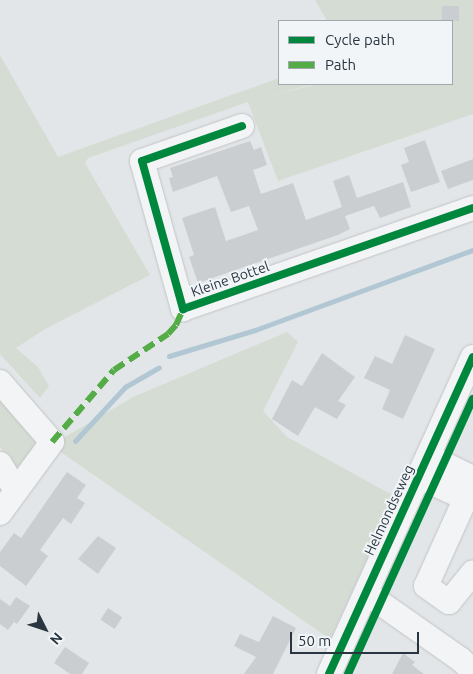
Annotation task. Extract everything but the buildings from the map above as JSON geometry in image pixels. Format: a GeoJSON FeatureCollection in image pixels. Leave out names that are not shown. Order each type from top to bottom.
{"type":"FeatureCollection","features":[{"type":"Feature","properties":{"kind":"street","name":"Kleine Bottel"},"geometry":{"type":"LineString","coordinates":[[242,126],[142,161],[184,309],[473,208]]}},
{"type":"Feature","properties":{"kind":"street","name":"Helmondseweg"},"geometry":{"type":"LineString","coordinates":[[329,674],[473,357]]}},
{"type":"Feature","properties":{"kind":"street"},"geometry":{"type":"LineString","coordinates":[[0,382],[52,442],[0,513]]}},
{"type":"Feature","properties":{"kind":"street"},"geometry":{"type":"LineString","coordinates":[[0,464],[16,491]]}},
{"type":"Feature","properties":{"kind":"street"},"geometry":{"type":"LineString","coordinates":[[423,466],[471,487],[426,586],[449,602],[473,572]]}},
{"type":"Feature","properties":{"kind":"street"},"geometry":{"type":"LineString","coordinates":[[366,592],[460,659],[473,672]]}},
{"type":"Feature","properties":{"kind":"shaded area"},"geometry":{"type":"Polygon","coordinates":[[[315,0],[473,0],[473,114],[278,181],[248,102],[88,158],[85,163],[150,275],[45,329],[16,348],[38,367],[49,386],[40,398],[0,354],[0,55],[58,157],[278,78],[278,85],[310,85],[257,100],[312,85],[453,85],[453,20],[326,20],[315,0]]]}},
{"type":"Feature","properties":{"kind":"shaded area"},"geometry":{"type":"Polygon","coordinates":[[[287,332],[298,342],[263,411],[287,437],[396,497],[330,639],[55,448],[60,440],[133,397],[287,332]]]}},
{"type":"Feature","properties":{"kind":"shaded area"},"geometry":{"type":"Polygon","coordinates":[[[0,396],[36,439],[37,451],[29,464],[18,468],[0,447],[0,396]]]}},
{"type":"Feature","properties":{"kind":"waterway"},"geometry":{"type":"LineString","coordinates":[[169,356],[255,330],[473,250]]}},
{"type":"Feature","properties":{"kind":"waterway"},"geometry":{"type":"LineString","coordinates":[[75,441],[125,387],[159,367]]}},
{"type":"Feature","properties":{"kind":"marked path"},"geometry":{"type":"LineString","coordinates":[[52,442],[114,370],[168,334],[176,325],[183,309]]}},
{"type":"Feature","properties":{"kind":"cycle path"},"geometry":{"type":"LineString","coordinates":[[242,126],[142,161],[183,309],[473,208]]}},
{"type":"Feature","properties":{"kind":"cycle path"},"geometry":{"type":"LineString","coordinates":[[329,674],[473,357]]}},
{"type":"Feature","properties":{"kind":"cycle path"},"geometry":{"type":"LineString","coordinates":[[348,674],[473,399]]}}]}
